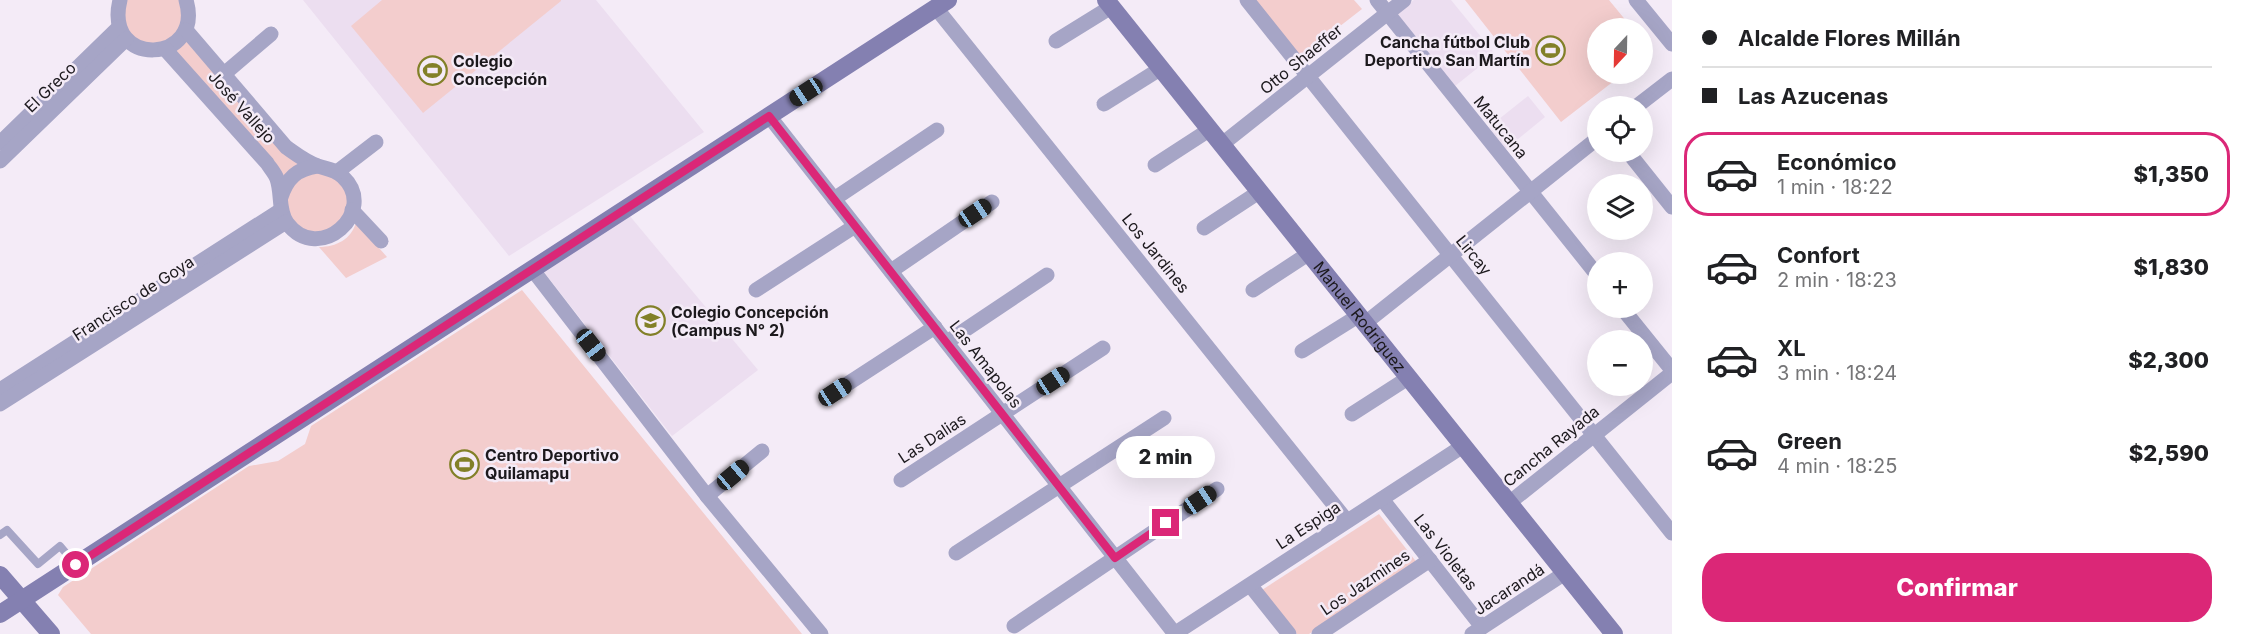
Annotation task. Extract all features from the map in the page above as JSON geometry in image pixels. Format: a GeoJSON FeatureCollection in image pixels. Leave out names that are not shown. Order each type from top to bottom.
{"type":"FeatureCollection","features":[{"type":"Feature","properties":{"kind":"street"},"geometry":{"type":"LineString","coordinates":[[120,0],[117,13],[122,33],[144,50],[165,49],[177,42],[186,30],[189,20],[186,0]]}},
{"type":"Feature","properties":{"kind":"street","name":"Lircay"},"geometry":{"type":"LineString","coordinates":[[1247,0],[1672,533]]}},
{"type":"Feature","properties":{"kind":"street","name":"Matucana"},"geometry":{"type":"LineString","coordinates":[[1377,0],[1587,262]]}},
{"type":"Feature","properties":{"kind":"street","name":"Otto Shaeffer"},"geometry":{"type":"LineString","coordinates":[[1221,145],[1404,0]]}},
{"type":"Feature","properties":{"kind":"street"},"geometry":{"type":"LineString","coordinates":[[1636,0],[1672,45]]}},
{"type":"Feature","properties":{"kind":"street"},"geometry":{"type":"LineString","coordinates":[[1056,41],[1108,3]]}},
{"type":"Feature","properties":{"kind":"street","name":"Manuel Rodríguez"},"geometry":{"type":"LineString","coordinates":[[1108,3],[1614,634]]}},
{"type":"Feature","properties":{"kind":"street"},"geometry":{"type":"LineString","coordinates":[[0,614],[942,4]]}},
{"type":"Feature","properties":{"kind":"street","name":"Los Jardines"},"geometry":{"type":"LineString","coordinates":[[942,4],[1347,521]]}},
{"type":"Feature","properties":{"kind":"street","name":"José Vallejo"},"geometry":{"type":"LineString","coordinates":[[186,30],[286,147],[300,158],[337,172]]}},
{"type":"Feature","properties":{"kind":"street","name":"El Greco"},"geometry":{"type":"LineString","coordinates":[[0,143],[122,33]]}},
{"type":"Feature","properties":{"kind":"street","name":"El Greco"},"geometry":{"type":"LineString","coordinates":[[0,161],[122,33]]}},
{"type":"Feature","properties":{"kind":"street","name":"José Vallejo"},"geometry":{"type":"LineString","coordinates":[[224,74],[271,34]]}},
{"type":"Feature","properties":{"kind":"street","name":"José Vallejo"},"geometry":{"type":"LineString","coordinates":[[165,49],[267,163],[276,178],[283,209]]}},
{"type":"Feature","properties":{"kind":"street"},"geometry":{"type":"LineString","coordinates":[[1104,104],[1160,69]]}},
{"type":"Feature","properties":{"kind":"street"},"geometry":{"type":"LineString","coordinates":[[1650,96],[1672,79]]}},
{"type":"Feature","properties":{"kind":"street","name":"Las Amapolas"},"geometry":{"type":"LineString","coordinates":[[769,116],[1174,634]]}},
{"type":"Feature","properties":{"kind":"street"},"geometry":{"type":"LineString","coordinates":[[834,198],[937,130]]}},
{"type":"Feature","properties":{"kind":"street"},"geometry":{"type":"LineString","coordinates":[[1155,165],[1209,130]]}},
{"type":"Feature","properties":{"kind":"street"},"geometry":{"type":"LineString","coordinates":[[317,166],[304,168],[285,184],[283,209],[297,233],[311,238],[326,238],[339,231],[349,220],[352,210],[352,191],[337,172],[376,142]]}},
{"type":"Feature","properties":{"kind":"street"},"geometry":{"type":"LineString","coordinates":[[1302,351],[1361,320],[1450,255],[1587,147]]}},
{"type":"Feature","properties":{"kind":"street"},"geometry":{"type":"LineString","coordinates":[[1636,162],[1672,207]]}},
{"type":"Feature","properties":{"kind":"street"},"geometry":{"type":"LineString","coordinates":[[1204,228],[1259,192]]}},
{"type":"Feature","properties":{"kind":"street"},"geometry":{"type":"LineString","coordinates":[[891,271],[992,202]]}},
{"type":"Feature","properties":{"kind":"street","name":"Francisco de Goya"},"geometry":{"type":"LineString","coordinates":[[0,390],[283,209]]}},
{"type":"Feature","properties":{"kind":"street","name":"Francisco de Goya"},"geometry":{"type":"LineString","coordinates":[[0,404],[283,209]]}},
{"type":"Feature","properties":{"kind":"street"},"geometry":{"type":"LineString","coordinates":[[352,210],[381,241]]}},
{"type":"Feature","properties":{"kind":"street"},"geometry":{"type":"LineString","coordinates":[[756,290],[855,226]]}},
{"type":"Feature","properties":{"kind":"street"},"geometry":{"type":"LineString","coordinates":[[1253,290],[1308,254]]}},
{"type":"Feature","properties":{"kind":"street"},"geometry":{"type":"LineString","coordinates":[[532,269],[707,496],[821,634]]}},
{"type":"Feature","properties":{"kind":"street"},"geometry":{"type":"LineString","coordinates":[[946,342],[1047,275]]}},
{"type":"Feature","properties":{"kind":"street"},"geometry":{"type":"LineString","coordinates":[[1630,318],[1672,371]]}},
{"type":"Feature","properties":{"kind":"street"},"geometry":{"type":"LineString","coordinates":[[835,392],[935,327]]}},
{"type":"Feature","properties":{"kind":"street","name":"Las Dalias"},"geometry":{"type":"LineString","coordinates":[[901,480],[1103,348]]}},
{"type":"Feature","properties":{"kind":"street","name":"Cancha Rayada"},"geometry":{"type":"LineString","coordinates":[[1509,503],[1672,371]]}},
{"type":"Feature","properties":{"kind":"street"},"geometry":{"type":"LineString","coordinates":[[1352,414],[1408,378]]}},
{"type":"Feature","properties":{"kind":"street"},"geometry":{"type":"LineString","coordinates":[[956,553],[1164,418]]}},
{"type":"Feature","properties":{"kind":"street","name":"La Espiga"},"geometry":{"type":"LineString","coordinates":[[1174,634],[1463,446]]}},
{"type":"Feature","properties":{"kind":"street"},"geometry":{"type":"LineString","coordinates":[[707,496],[762,451]]}},
{"type":"Feature","properties":{"kind":"street"},"geometry":{"type":"LineString","coordinates":[[1014,626],[1217,489]]}},
{"type":"Feature","properties":{"kind":"street","name":"Las Violetas"},"geometry":{"type":"LineString","coordinates":[[1382,499],[1430,560],[1477,631]]}},
{"type":"Feature","properties":{"kind":"street","name":"Los Jazmines"},"geometry":{"type":"LineString","coordinates":[[1319,634],[1430,560]]}},
{"type":"Feature","properties":{"kind":"street","name":"Jacarandá"},"geometry":{"type":"LineString","coordinates":[[1477,631],[1565,573]]}},
{"type":"Feature","properties":{"kind":"street"},"geometry":{"type":"LineString","coordinates":[[0,575],[51,634]]}},
{"type":"Feature","properties":{"kind":"street"},"geometry":{"type":"LineString","coordinates":[[1250,585],[1289,634]]}},
{"type":"Feature","properties":{"kind":"lane"},"geometry":{"type":"LineString","coordinates":[[0,535],[8,530],[38,564],[60,546],[76,565]]}},
{"type":"Feature","properties":{"kind":"shaded area"},"geometry":{"type":"Polygon","coordinates":[[[124,0],[182,0],[186,16],[174,40],[147,47],[125,32],[124,0]]]}},
{"type":"Feature","properties":{"kind":"shaded area","name":"Colegio Concepción"},"geometry":{"type":"Polygon","coordinates":[[[303,0],[596,0],[704,132],[509,256],[303,0]]]}},
{"type":"Feature","properties":{"kind":"shaded area","name":"Colegio Concepción"},"geometry":{"type":"Polygon","coordinates":[[[382,0],[561,1],[423,113],[351,26],[382,0]]]}},
{"type":"Feature","properties":{"kind":"shaded area"},"geometry":{"type":"Polygon","coordinates":[[[1253,0],[1354,0],[1362,9],[1299,58],[1253,0]]]}},
{"type":"Feature","properties":{"kind":"shaded area"},"geometry":{"type":"Polygon","coordinates":[[[1414,0],[1451,0],[1495,54],[1455,86],[1396,14],[1414,0]]]}},
{"type":"Feature","properties":{"kind":"shaded area","name":"Cancha fútbol Club Deportivo San Martín"},"geometry":{"type":"Polygon","coordinates":[[[1465,0],[1609,0],[1624,18],[1587,18],[1587,84],[1610,84],[1595,96],[1587,96],[1587,102],[1561,122],[1465,0]]]}},
{"type":"Feature","properties":{"kind":"shaded area"},"geometry":{"type":"Polygon","coordinates":[[[184,35],[307,167],[280,189],[168,49],[184,35]]]}},
{"type":"Feature","properties":{"kind":"shaded area"},"geometry":{"type":"Polygon","coordinates":[[[1528,96],[1545,117],[1506,149],[1489,127],[1528,96]]]}},
{"type":"Feature","properties":{"kind":"shaded area"},"geometry":{"type":"Polygon","coordinates":[[[317,172],[334,177],[339,181],[343,186],[348,203],[343,220],[339,225],[334,229],[317,234],[300,229],[295,225],[291,220],[286,203],[291,186],[295,181],[300,177],[317,172]]]}},
{"type":"Feature","properties":{"kind":"shaded area","name":"Colegio Concepción (Campus N° 2)"},"geometry":{"type":"Polygon","coordinates":[[[629,215],[758,370],[672,436],[544,272],[629,215]]]}},
{"type":"Feature","properties":{"kind":"shaded area"},"geometry":{"type":"Polygon","coordinates":[[[356,222],[387,257],[346,278],[319,247],[342,241],[351,233],[356,222]]]}},
{"type":"Feature","properties":{"kind":"shaded area","name":"Centro Deportivo Quilamapu"},"geometry":{"type":"Polygon","coordinates":[[[522,290],[802,634],[91,634],[58,595],[63,587],[249,466],[278,461],[305,444],[311,426],[522,290]]]}},
{"type":"Feature","properties":{"kind":"shaded area"},"geometry":{"type":"Polygon","coordinates":[[[1379,514],[1418,564],[1309,634],[1297,634],[1262,590],[1379,514]]]}},
{"type":"Feature","properties":{"kind":"place","name":"Cancha fútbol Club Deportivo San Martín"},"geometry":{"type":"Point","coordinates":[1551,51]}},
{"type":"Feature","properties":{"kind":"place","name":"Colegio Concepción"},"geometry":{"type":"Point","coordinates":[432,70]}},
{"type":"Feature","properties":{"kind":"place","name":"Colegio Concepción (Campus N° 2)"},"geometry":{"type":"Point","coordinates":[650,321]}},
{"type":"Feature","properties":{"kind":"place","name":"Centro Deportivo Quilamapu"},"geometry":{"type":"Point","coordinates":[464,464]}},
{"type":"Feature","properties":{"kind":"route"},"geometry":{"type":"LineString","coordinates":[[76,565],[769,116],[1115,558],[1166,523]]}}]}
